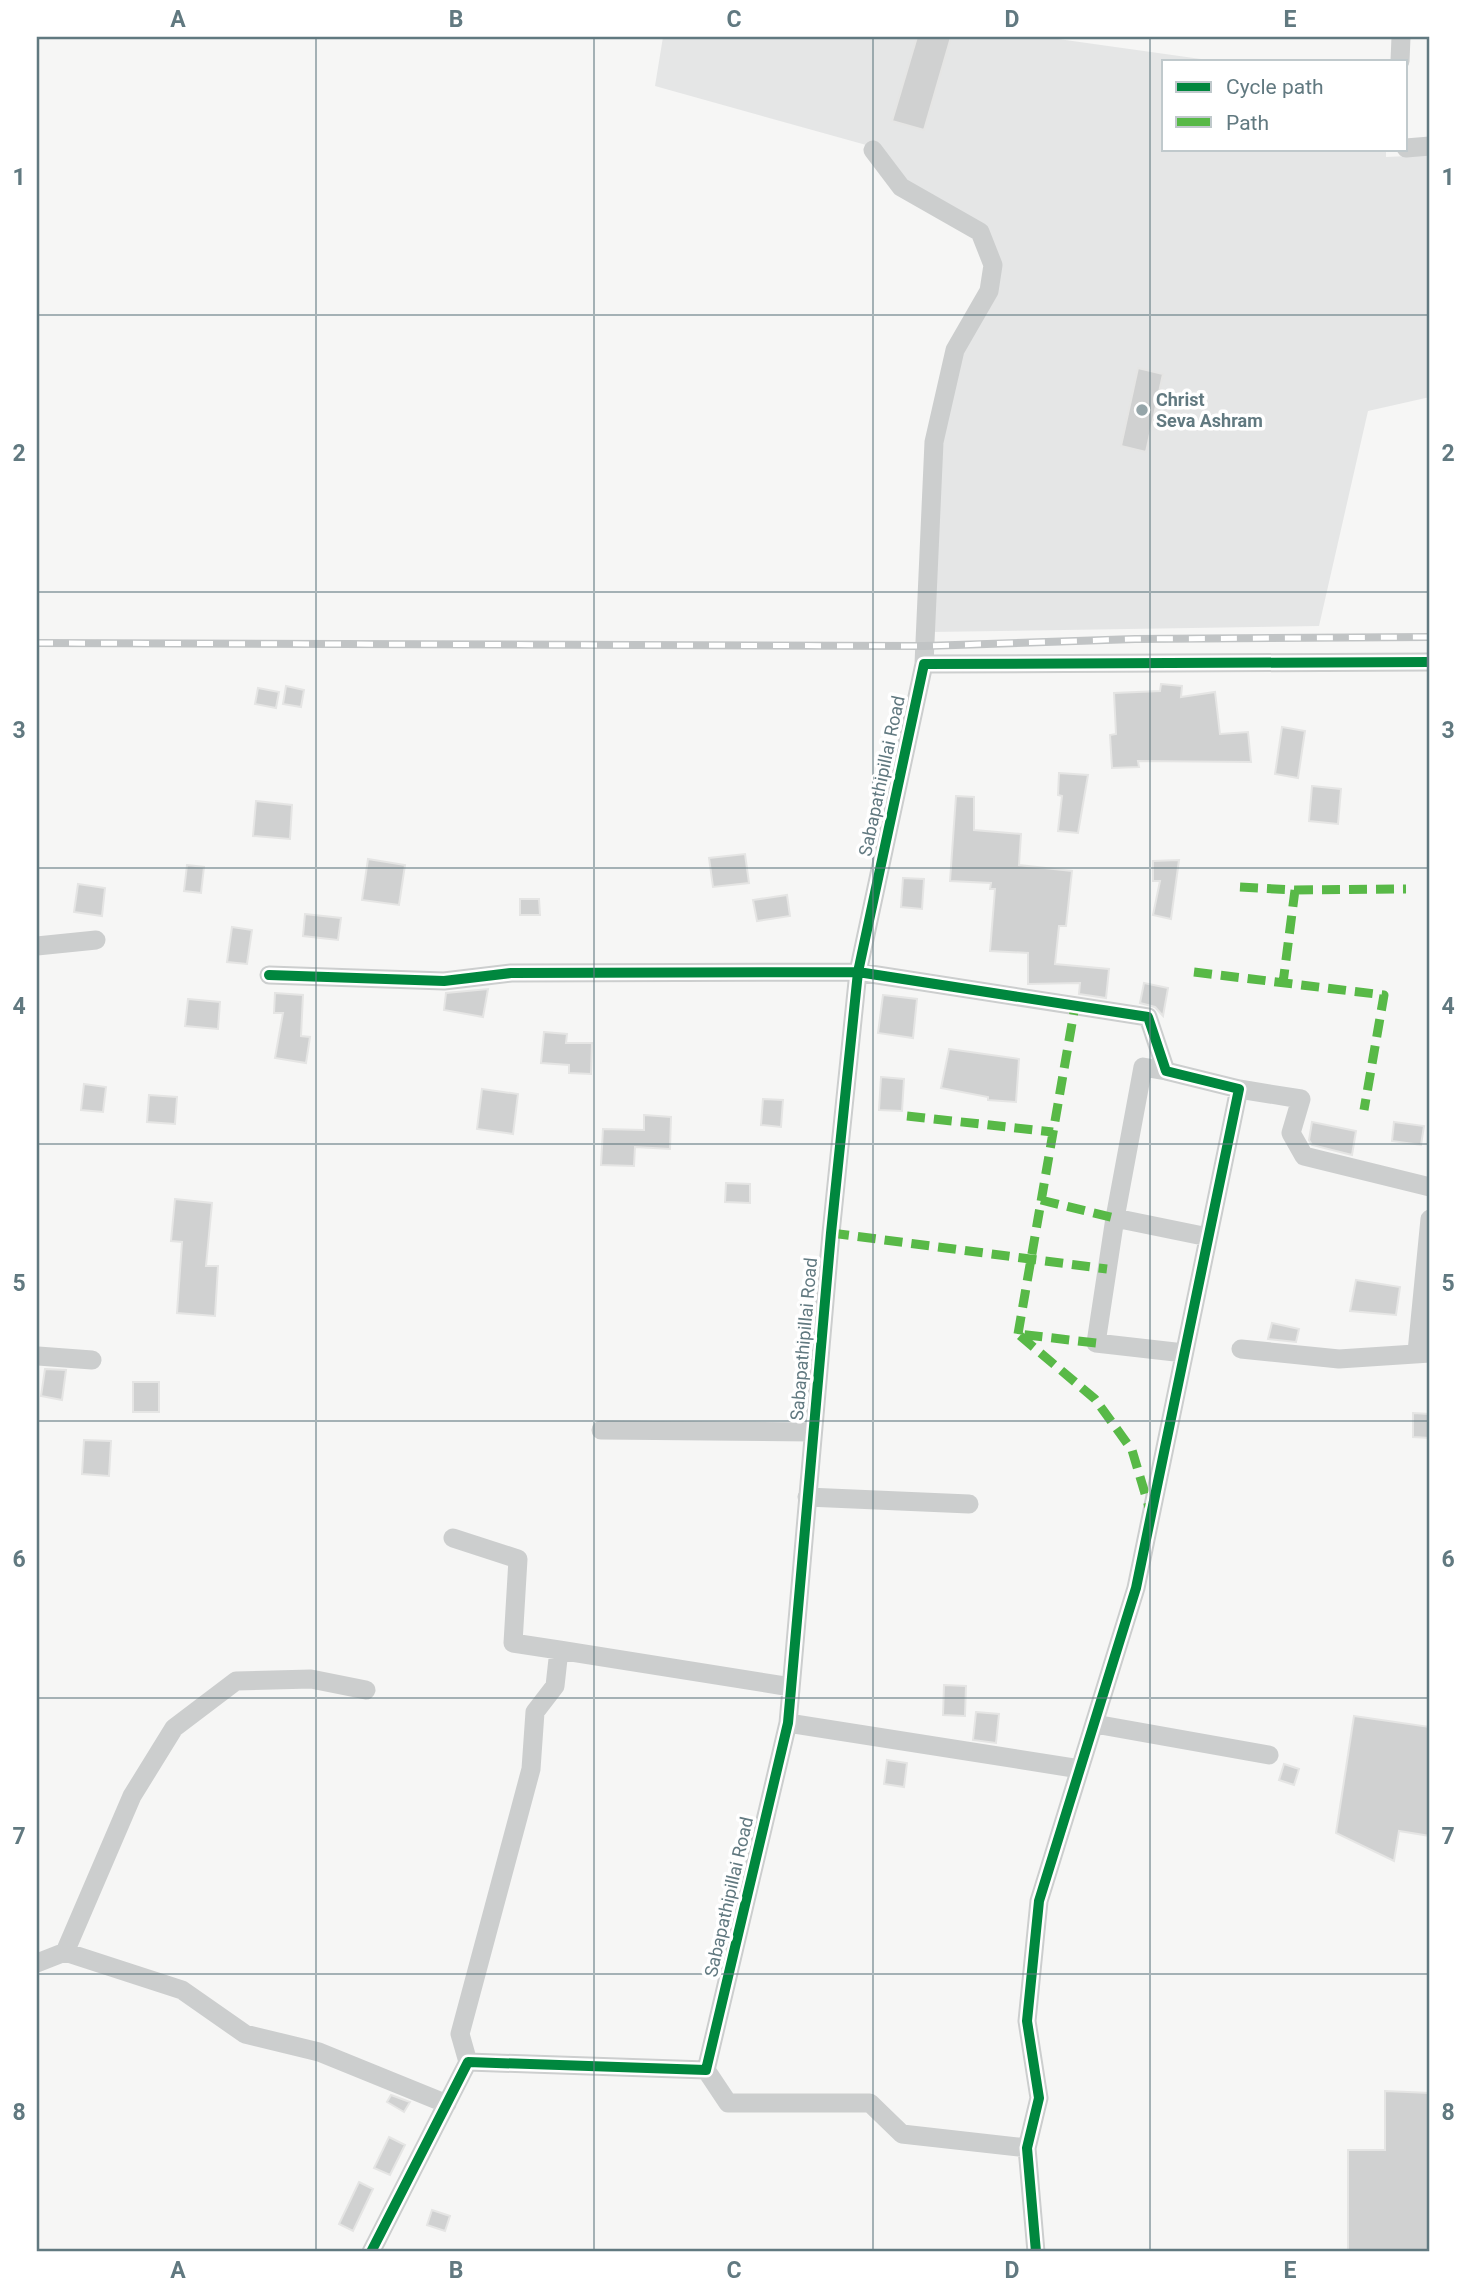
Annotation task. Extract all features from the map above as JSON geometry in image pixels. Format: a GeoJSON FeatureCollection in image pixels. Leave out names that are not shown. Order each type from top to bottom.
{"type":"FeatureCollection","features":[{"type":"Feature","properties":{"kind":"street"},"geometry":{"type":"LineString","coordinates":[[1400,60],[1401,37]]}},
{"type":"Feature","properties":{"kind":"street"},"geometry":{"type":"LineString","coordinates":[[1408,148],[1430,146]]}},
{"type":"Feature","properties":{"kind":"street","name":"Sabapathipillai Road"},"geometry":{"type":"LineString","coordinates":[[706,2070],[788,1723],[813,1432],[858,972],[924,664],[934,442],[955,351],[989,291],[993,265],[980,232],[901,187],[873,150]]}},
{"type":"Feature","properties":{"kind":"street"},"geometry":{"type":"LineString","coordinates":[[924,664],[1430,662]]}},
{"type":"Feature","properties":{"kind":"street"},"geometry":{"type":"LineString","coordinates":[[37,946],[96,940]]}},
{"type":"Feature","properties":{"kind":"street"},"geometry":{"type":"LineString","coordinates":[[269,975],[444,981],[511,973],[858,972],[1148,1017],[1166,1070]]}},
{"type":"Feature","properties":{"kind":"street"},"geometry":{"type":"LineString","coordinates":[[1184,1353],[1096,1343],[1115,1218],[1143,1067],[1166,1070],[1239,1089],[1301,1098],[1291,1133],[1304,1156],[1430,1187]]}},
{"type":"Feature","properties":{"kind":"street"},"geometry":{"type":"LineString","coordinates":[[1036,2252],[1027,2148],[1038,2098],[1027,2021],[1039,1901],[1136,1588],[1239,1089]]}},
{"type":"Feature","properties":{"kind":"street"},"geometry":{"type":"LineString","coordinates":[[1115,1218],[1208,1237]]}},
{"type":"Feature","properties":{"kind":"street"},"geometry":{"type":"LineString","coordinates":[[1241,1349],[1339,1359],[1424,1353],[1430,1219]]}},
{"type":"Feature","properties":{"kind":"street"},"geometry":{"type":"LineString","coordinates":[[37,1363],[37,1356],[92,1360]]}},
{"type":"Feature","properties":{"kind":"street"},"geometry":{"type":"LineString","coordinates":[[601,1430],[813,1432]]}},
{"type":"Feature","properties":{"kind":"street"},"geometry":{"type":"LineString","coordinates":[[807,1497],[969,1504]]}},
{"type":"Feature","properties":{"kind":"street"},"geometry":{"type":"LineString","coordinates":[[453,1538],[518,1559],[513,1643],[791,1687]]}},
{"type":"Feature","properties":{"kind":"street"},"geometry":{"type":"LineString","coordinates":[[371,2252],[468,2062],[460,2034],[531,1769],[536,1712],[555,1686],[559,1650]]}},
{"type":"Feature","properties":{"kind":"street"},"geometry":{"type":"LineString","coordinates":[[65,1952],[132,1796],[174,1728],[236,1681],[311,1679],[366,1690]]}},
{"type":"Feature","properties":{"kind":"street"},"geometry":{"type":"LineString","coordinates":[[788,1723],[1080,1769]]}},
{"type":"Feature","properties":{"kind":"street"},"geometry":{"type":"LineString","coordinates":[[1095,1724],[1269,1755]]}},
{"type":"Feature","properties":{"kind":"street"},"geometry":{"type":"LineString","coordinates":[[37,1963],[65,1952],[182,1990],[245,2034],[318,2052],[447,2104]]}},
{"type":"Feature","properties":{"kind":"street"},"geometry":{"type":"LineString","coordinates":[[468,2062],[706,2070],[728,2103],[870,2103],[902,2134],[1027,2148]]}},
{"type":"Feature","properties":{"kind":"shaded area"},"geometry":{"type":"Polygon","coordinates":[[[663,37],[1044,37],[1208,60],[1162,60],[1162,150],[1386,150],[1386,157],[1430,155],[1430,397],[1368,411],[1319,626],[929,632],[939,442],[959,352],[993,292],[983,228],[904,184],[877,148],[655,86],[663,37]]]}},
{"type":"Feature","properties":{"kind":"building"},"geometry":{"type":"Polygon","coordinates":[[[917,37],[951,37],[924,130],[892,121],[917,37]]]}},
{"type":"Feature","properties":{"kind":"building","name":"Christ Seva Ashram"},"geometry":{"type":"Polygon","coordinates":[[[1138,368],[1163,374],[1146,452],[1121,446],[1138,368]]]}},
{"type":"Feature","properties":{"kind":"building"},"geometry":{"type":"Polygon","coordinates":[[[1161,684],[1182,686],[1181,697],[1215,692],[1220,734],[1248,732],[1251,762],[1138,761],[1139,767],[1112,768],[1110,735],[1116,734],[1114,693],[1160,691],[1161,684]]]}},
{"type":"Feature","properties":{"kind":"building"},"geometry":{"type":"Polygon","coordinates":[[[286,686],[304,690],[301,707],[283,704],[286,686]]]}},
{"type":"Feature","properties":{"kind":"building"},"geometry":{"type":"Polygon","coordinates":[[[258,688],[279,692],[276,708],[255,704],[258,688]]]}},
{"type":"Feature","properties":{"kind":"building"},"geometry":{"type":"Polygon","coordinates":[[[1282,727],[1305,731],[1298,778],[1275,774],[1282,727]]]}},
{"type":"Feature","properties":{"kind":"building"},"geometry":{"type":"Polygon","coordinates":[[[1059,773],[1088,775],[1078,833],[1058,831],[1062,796],[1058,795],[1059,773]]]}},
{"type":"Feature","properties":{"kind":"building"},"geometry":{"type":"Polygon","coordinates":[[[1312,786],[1341,789],[1338,824],[1309,821],[1312,786]]]}},
{"type":"Feature","properties":{"kind":"building"},"geometry":{"type":"Polygon","coordinates":[[[956,796],[974,797],[974,830],[1021,834],[1019,865],[1072,871],[1066,926],[1059,926],[1055,964],[1109,969],[1106,998],[1079,994],[1080,983],[1028,984],[1028,953],[990,951],[995,889],[990,889],[991,883],[950,881],[956,796]]]}},
{"type":"Feature","properties":{"kind":"building"},"geometry":{"type":"Polygon","coordinates":[[[256,801],[292,805],[290,839],[253,836],[256,801]]]}},
{"type":"Feature","properties":{"kind":"building"},"geometry":{"type":"Polygon","coordinates":[[[745,854],[749,883],[713,887],[709,858],[745,854]]]}},
{"type":"Feature","properties":{"kind":"building"},"geometry":{"type":"Polygon","coordinates":[[[368,859],[405,865],[399,905],[362,900],[368,859]]]}},
{"type":"Feature","properties":{"kind":"building"},"geometry":{"type":"Polygon","coordinates":[[[1179,860],[1171,919],[1153,915],[1160,881],[1153,881],[1153,861],[1179,860]]]}},
{"type":"Feature","properties":{"kind":"building"},"geometry":{"type":"Polygon","coordinates":[[[187,865],[204,867],[201,893],[184,891],[187,865]]]}},
{"type":"Feature","properties":{"kind":"building"},"geometry":{"type":"Polygon","coordinates":[[[903,878],[924,879],[922,909],[901,907],[903,878]]]}},
{"type":"Feature","properties":{"kind":"building"},"geometry":{"type":"Polygon","coordinates":[[[78,884],[105,888],[102,916],[74,912],[78,884]]]}},
{"type":"Feature","properties":{"kind":"building"},"geometry":{"type":"Polygon","coordinates":[[[787,895],[790,916],[757,921],[753,900],[787,895]]]}},
{"type":"Feature","properties":{"kind":"building"},"geometry":{"type":"Polygon","coordinates":[[[520,899],[539,899],[540,915],[520,915],[520,899]]]}},
{"type":"Feature","properties":{"kind":"building"},"geometry":{"type":"Polygon","coordinates":[[[305,914],[341,918],[338,940],[303,936],[305,914]]]}},
{"type":"Feature","properties":{"kind":"building"},"geometry":{"type":"Polygon","coordinates":[[[232,927],[252,930],[247,964],[227,962],[232,927]]]}},
{"type":"Feature","properties":{"kind":"building"},"geometry":{"type":"Polygon","coordinates":[[[1144,983],[1168,988],[1163,1016],[1155,1007],[1140,1003],[1144,983]]]}},
{"type":"Feature","properties":{"kind":"building"},"geometry":{"type":"Polygon","coordinates":[[[488,989],[483,1017],[444,1010],[446,993],[488,989]]]}},
{"type":"Feature","properties":{"kind":"building"},"geometry":{"type":"Polygon","coordinates":[[[275,993],[303,995],[301,1036],[310,1037],[306,1063],[275,1058],[283,1013],[274,1013],[275,993]]]}},
{"type":"Feature","properties":{"kind":"building"},"geometry":{"type":"Polygon","coordinates":[[[883,995],[917,999],[913,1038],[878,1033],[883,995]]]}},
{"type":"Feature","properties":{"kind":"building"},"geometry":{"type":"Polygon","coordinates":[[[188,999],[220,1002],[218,1029],[185,1026],[188,999]]]}},
{"type":"Feature","properties":{"kind":"building"},"geometry":{"type":"Polygon","coordinates":[[[544,1032],[567,1034],[566,1043],[592,1043],[591,1074],[569,1073],[569,1065],[541,1063],[544,1032]]]}},
{"type":"Feature","properties":{"kind":"building"},"geometry":{"type":"Polygon","coordinates":[[[949,1049],[1019,1059],[1016,1102],[988,1100],[988,1097],[941,1088],[949,1049]]]}},
{"type":"Feature","properties":{"kind":"building"},"geometry":{"type":"Polygon","coordinates":[[[881,1077],[904,1079],[902,1111],[879,1110],[881,1077]]]}},
{"type":"Feature","properties":{"kind":"building"},"geometry":{"type":"Polygon","coordinates":[[[84,1084],[106,1087],[103,1112],[81,1110],[84,1084]]]}},
{"type":"Feature","properties":{"kind":"building"},"geometry":{"type":"Polygon","coordinates":[[[482,1089],[518,1094],[513,1134],[477,1129],[482,1089]]]}},
{"type":"Feature","properties":{"kind":"building"},"geometry":{"type":"Polygon","coordinates":[[[149,1095],[177,1097],[175,1124],[147,1122],[149,1095]]]}},
{"type":"Feature","properties":{"kind":"building"},"geometry":{"type":"Polygon","coordinates":[[[763,1099],[783,1100],[781,1127],[761,1125],[763,1099]]]}},
{"type":"Feature","properties":{"kind":"building"},"geometry":{"type":"Polygon","coordinates":[[[644,1115],[671,1117],[670,1149],[635,1147],[634,1166],[601,1165],[603,1129],[644,1130],[644,1115]]]}},
{"type":"Feature","properties":{"kind":"building"},"geometry":{"type":"Polygon","coordinates":[[[1312,1122],[1356,1131],[1352,1155],[1312,1145],[1309,1140],[1312,1122]]]}},
{"type":"Feature","properties":{"kind":"building"},"geometry":{"type":"Polygon","coordinates":[[[1394,1122],[1424,1126],[1421,1145],[1392,1141],[1394,1122]]]}},
{"type":"Feature","properties":{"kind":"building"},"geometry":{"type":"Polygon","coordinates":[[[726,1183],[750,1184],[750,1203],[725,1202],[726,1183]]]}},
{"type":"Feature","properties":{"kind":"building"},"geometry":{"type":"Polygon","coordinates":[[[175,1199],[212,1203],[206,1266],[218,1266],[215,1316],[177,1313],[182,1242],[171,1241],[175,1199]]]}},
{"type":"Feature","properties":{"kind":"building"},"geometry":{"type":"Polygon","coordinates":[[[1356,1280],[1400,1287],[1396,1315],[1350,1311],[1356,1280]]]}},
{"type":"Feature","properties":{"kind":"building"},"geometry":{"type":"Polygon","coordinates":[[[1272,1323],[1299,1329],[1296,1342],[1268,1339],[1272,1323]]]}},
{"type":"Feature","properties":{"kind":"building"},"geometry":{"type":"Polygon","coordinates":[[[45,1369],[66,1370],[62,1400],[41,1396],[45,1369]]]}},
{"type":"Feature","properties":{"kind":"building"},"geometry":{"type":"Polygon","coordinates":[[[133,1382],[159,1382],[159,1412],[133,1412],[133,1382]]]}},
{"type":"Feature","properties":{"kind":"building"},"geometry":{"type":"Polygon","coordinates":[[[1413,1413],[1430,1414],[1430,1438],[1413,1437],[1413,1413]]]}},
{"type":"Feature","properties":{"kind":"building"},"geometry":{"type":"Polygon","coordinates":[[[84,1440],[111,1441],[109,1476],[82,1474],[84,1440]]]}},
{"type":"Feature","properties":{"kind":"building"},"geometry":{"type":"Polygon","coordinates":[[[944,1685],[966,1686],[965,1716],[943,1715],[944,1685]]]}},
{"type":"Feature","properties":{"kind":"building"},"geometry":{"type":"Polygon","coordinates":[[[976,1712],[999,1714],[996,1743],[973,1740],[976,1712]]]}},
{"type":"Feature","properties":{"kind":"building"},"geometry":{"type":"Polygon","coordinates":[[[1354,1716],[1430,1727],[1430,1836],[1399,1831],[1394,1861],[1336,1833],[1354,1716]]]}},
{"type":"Feature","properties":{"kind":"building"},"geometry":{"type":"Polygon","coordinates":[[[887,1760],[907,1763],[904,1787],[884,1784],[887,1760]]]}},
{"type":"Feature","properties":{"kind":"building"},"geometry":{"type":"Polygon","coordinates":[[[1284,1764],[1299,1769],[1294,1785],[1279,1780],[1284,1764]]]}},
{"type":"Feature","properties":{"kind":"building"},"geometry":{"type":"Polygon","coordinates":[[[1385,2091],[1430,2093],[1430,2252],[1348,2252],[1348,2150],[1385,2150],[1385,2091]]]}},
{"type":"Feature","properties":{"kind":"building"},"geometry":{"type":"Polygon","coordinates":[[[391,2095],[410,2102],[404,2112],[387,2102],[391,2095]]]}},
{"type":"Feature","properties":{"kind":"building"},"geometry":{"type":"Polygon","coordinates":[[[389,2137],[405,2145],[390,2175],[374,2168],[389,2137]]]}},
{"type":"Feature","properties":{"kind":"building"},"geometry":{"type":"Polygon","coordinates":[[[359,2182],[373,2189],[353,2231],[339,2224],[359,2182]]]}},
{"type":"Feature","properties":{"kind":"building"},"geometry":{"type":"Polygon","coordinates":[[[432,2210],[450,2216],[445,2231],[427,2225],[432,2210]]]}},
{"type":"Feature","properties":{"kind":"railway"},"geometry":{"type":"LineString","coordinates":[[37,643],[924,646],[1135,639],[1430,637]]}},
{"type":"Feature","properties":{"kind":"marked path"},"geometry":{"type":"LineString","coordinates":[[1240,887],[1295,890],[1283,983]]}},
{"type":"Feature","properties":{"kind":"marked path"},"geometry":{"type":"LineString","coordinates":[[1295,890],[1406,889]]}},
{"type":"Feature","properties":{"kind":"marked path"},"geometry":{"type":"LineString","coordinates":[[1194,972],[1384,995],[1364,1110]]}},
{"type":"Feature","properties":{"kind":"marked path"},"geometry":{"type":"LineString","coordinates":[[1018,1334],[1075,1006]]}},
{"type":"Feature","properties":{"kind":"marked path"},"geometry":{"type":"LineString","coordinates":[[907,1116],[1053,1132]]}},
{"type":"Feature","properties":{"kind":"marked path"},"geometry":{"type":"LineString","coordinates":[[1041,1200],[1115,1218]]}},
{"type":"Feature","properties":{"kind":"marked path"},"geometry":{"type":"LineString","coordinates":[[831,1233],[1107,1269]]}},
{"type":"Feature","properties":{"kind":"marked path"},"geometry":{"type":"LineString","coordinates":[[1096,1343],[1018,1334],[1095,1399],[1132,1450],[1149,1507]]}},
{"type":"Feature","properties":{"kind":"cycle path"},"geometry":{"type":"LineString","coordinates":[[371,2252],[468,2062],[706,2070],[788,1723],[831,1233],[858,972],[924,664],[1430,662]]}},
{"type":"Feature","properties":{"kind":"cycle path"},"geometry":{"type":"LineString","coordinates":[[269,975],[444,981],[511,973],[858,972],[1148,1017],[1166,1071],[1239,1089],[1136,1588],[1039,1901],[1027,2021],[1039,2098],[1027,2148],[1036,2252]]}},
{"type":"Feature","properties":{"kind":"place","name":"Christ Seva Ashram"},"geometry":{"type":"Point","coordinates":[1142,410]}}]}
